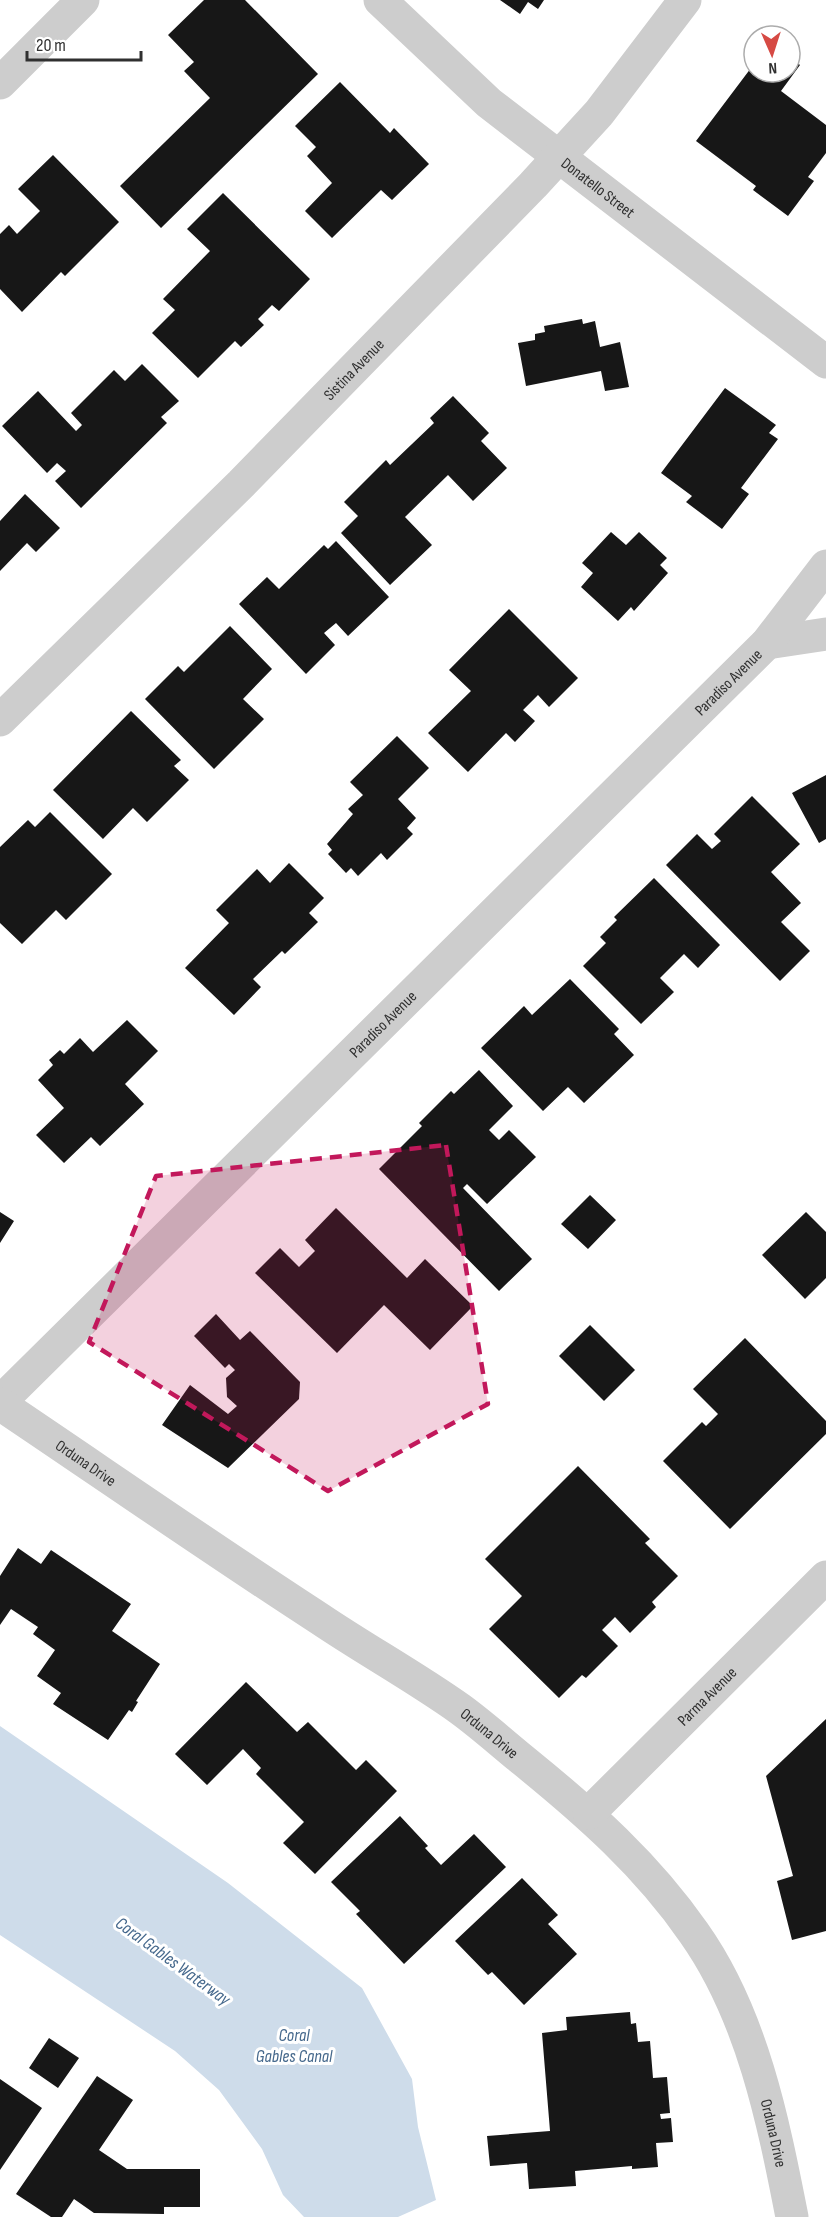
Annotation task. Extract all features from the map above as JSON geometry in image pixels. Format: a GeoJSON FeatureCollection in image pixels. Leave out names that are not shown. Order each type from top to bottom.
{"type":"FeatureCollection","features":[{"type":"Feature","properties":{"kind":"street"},"geometry":{"type":"LineString","coordinates":[[0,83],[83,0]]}},
{"type":"Feature","properties":{"kind":"street","name":"Donatello Street"},"geometry":{"type":"LineString","coordinates":[[380,0],[489,103],[826,362]]}},
{"type":"Feature","properties":{"kind":"street","name":"Sistina Avenue"},"geometry":{"type":"LineString","coordinates":[[0,720],[241,484],[558,158],[599,114],[685,0]]}},
{"type":"Feature","properties":{"kind":"street","name":"Paradiso Avenue"},"geometry":{"type":"LineString","coordinates":[[0,1403],[767,644],[826,566]]}},
{"type":"Feature","properties":{"kind":"street","name":"Paradiso Avenue"},"geometry":{"type":"LineString","coordinates":[[767,644],[826,634]]}},
{"type":"Feature","properties":{"kind":"street","name":"Orduna Drive"},"geometry":{"type":"LineString","coordinates":[[0,1403],[321,1620],[460,1709],[589,1813],[654,1880],[695,1934],[722,1980],[758,2074],[777,2144],[792,2217]]}},
{"type":"Feature","properties":{"kind":"street","name":"Parma Avenue"},"geometry":{"type":"LineString","coordinates":[[589,1813],[826,1577]]}},
{"type":"Feature","properties":{"kind":"highlighted area"},"geometry":{"type":"Polygon","coordinates":[[[446,1145],[488,1404],[328,1491],[89,1342],[156,1176],[446,1145]]]}},
{"type":"Feature","properties":{"kind":"water","name":"Coral Gables Canal"},"geometry":{"type":"Polygon","coordinates":[[[0,1726],[228,1883],[362,1988],[412,2079],[418,2127],[436,2200],[398,2217],[304,2217],[283,2195],[262,2149],[219,2090],[175,2051],[0,1935],[0,1726]]]}},
{"type":"Feature","properties":{"kind":"building"},"geometry":{"type":"Polygon","coordinates":[[[204,0],[245,0],[318,74],[161,228],[120,186],[210,98],[184,71],[194,62],[168,35],[204,0]]]}},
{"type":"Feature","properties":{"kind":"building"},"geometry":{"type":"Polygon","coordinates":[[[500,0],[544,0],[538,9],[528,2],[520,14],[500,0]]]}},
{"type":"Feature","properties":{"kind":"building"},"geometry":{"type":"Polygon","coordinates":[[[742,80],[742,84],[786,84],[781,91],[826,125],[826,153],[808,177],[814,181],[788,216],[753,190],[756,186],[696,141],[742,80]]]}},
{"type":"Feature","properties":{"kind":"building"},"geometry":{"type":"Polygon","coordinates":[[[340,82],[390,133],[394,128],[429,164],[392,200],[381,190],[332,238],[305,211],[332,183],[307,156],[316,147],[295,126],[340,82]]]}},
{"type":"Feature","properties":{"kind":"building"},"geometry":{"type":"Polygon","coordinates":[[[53,155],[119,222],[65,276],[61,272],[22,312],[0,289],[0,234],[9,225],[17,234],[40,211],[18,189],[53,155]]]}},
{"type":"Feature","properties":{"kind":"building"},"geometry":{"type":"Polygon","coordinates":[[[223,193],[310,279],[279,311],[272,305],[258,319],[264,325],[241,347],[235,341],[198,378],[152,333],[175,310],[163,299],[210,251],[187,229],[223,193]]]}},
{"type":"Feature","properties":{"kind":"building"},"geometry":{"type":"Polygon","coordinates":[[[582,319],[583,324],[595,321],[600,347],[620,342],[629,387],[605,391],[601,371],[526,386],[518,343],[535,340],[535,334],[545,332],[544,326],[582,319]]]}},
{"type":"Feature","properties":{"kind":"building"},"geometry":{"type":"Polygon","coordinates":[[[142,364],[179,401],[161,417],[167,423],[81,508],[55,481],[66,471],[57,463],[47,473],[2,426],[38,391],[76,431],[82,425],[71,413],[114,370],[125,381],[142,364]]]}},
{"type":"Feature","properties":{"kind":"building"},"geometry":{"type":"Polygon","coordinates":[[[725,388],[776,425],[769,433],[778,439],[741,488],[749,494],[722,529],[686,502],[692,496],[661,473],[725,388]]]}},
{"type":"Feature","properties":{"kind":"building"},"geometry":{"type":"Polygon","coordinates":[[[453,396],[489,433],[481,441],[507,468],[473,501],[448,475],[405,517],[432,545],[390,585],[341,533],[358,516],[344,502],[386,460],[390,465],[434,423],[430,418],[453,396]]]}},
{"type":"Feature","properties":{"kind":"building"},"geometry":{"type":"Polygon","coordinates":[[[25,494],[60,528],[36,552],[27,543],[0,571],[0,521],[25,494]]]}},
{"type":"Feature","properties":{"kind":"building"},"geometry":{"type":"Polygon","coordinates":[[[611,532],[626,545],[639,532],[667,558],[660,565],[668,573],[634,611],[631,607],[618,621],[581,587],[593,573],[582,563],[611,532]]]}},
{"type":"Feature","properties":{"kind":"building"},"geometry":{"type":"Polygon","coordinates":[[[336,541],[389,597],[348,636],[336,623],[324,633],[335,645],[306,674],[239,604],[267,577],[279,589],[324,545],[328,549],[336,541]]]}},
{"type":"Feature","properties":{"kind":"building"},"geometry":{"type":"Polygon","coordinates":[[[509,609],[578,678],[549,707],[538,695],[523,710],[535,721],[515,742],[506,733],[468,772],[428,733],[471,691],[449,670],[509,609]]]}},
{"type":"Feature","properties":{"kind":"building"},"geometry":{"type":"Polygon","coordinates":[[[230,626],[272,669],[243,699],[264,719],[214,769],[145,699],[178,666],[184,672],[230,626]]]}},
{"type":"Feature","properties":{"kind":"building"},"geometry":{"type":"Polygon","coordinates":[[[131,711],[181,760],[174,766],[189,780],[147,822],[133,808],[103,839],[53,790],[131,711]]]}},
{"type":"Feature","properties":{"kind":"building"},"geometry":{"type":"Polygon","coordinates":[[[397,736],[429,768],[398,799],[416,818],[407,828],[413,834],[387,860],[381,853],[358,876],[351,868],[346,873],[328,854],[332,850],[327,844],[353,814],[348,809],[363,795],[350,782],[397,736]]]}},
{"type":"Feature","properties":{"kind":"building"},"geometry":{"type":"Polygon","coordinates":[[[826,775],[826,839],[819,843],[792,793],[826,775]]]}},
{"type":"Feature","properties":{"kind":"building"},"geometry":{"type":"Polygon","coordinates":[[[752,796],[800,844],[771,872],[801,903],[781,922],[810,951],[780,981],[666,865],[697,834],[712,849],[721,841],[714,834],[752,796]]]}},
{"type":"Feature","properties":{"kind":"building"},"geometry":{"type":"Polygon","coordinates":[[[50,812],[112,874],[66,920],[56,910],[22,944],[0,923],[0,847],[28,820],[35,827],[50,812]]]}},
{"type":"Feature","properties":{"kind":"building"},"geometry":{"type":"Polygon","coordinates":[[[289,863],[324,898],[309,913],[318,922],[285,954],[282,951],[253,979],[261,987],[234,1015],[185,968],[229,923],[216,910],[257,869],[270,883],[289,863]]]}},
{"type":"Feature","properties":{"kind":"building"},"geometry":{"type":"Polygon","coordinates":[[[654,878],[720,945],[698,968],[684,954],[660,978],[674,992],[641,1024],[583,966],[606,943],[600,937],[617,920],[614,917],[654,878]]]}},
{"type":"Feature","properties":{"kind":"building"},"geometry":{"type":"Polygon","coordinates":[[[570,979],[619,1029],[614,1034],[634,1055],[584,1103],[568,1087],[543,1111],[481,1048],[524,1006],[532,1015],[570,979]]]}},
{"type":"Feature","properties":{"kind":"building"},"geometry":{"type":"Polygon","coordinates":[[[127,1020],[158,1051],[125,1084],[144,1104],[100,1146],[91,1137],[64,1163],[36,1135],[64,1108],[38,1080],[53,1065],[49,1060],[60,1050],[64,1054],[80,1038],[93,1052],[127,1020]]]}},
{"type":"Feature","properties":{"kind":"building"},"geometry":{"type":"Polygon","coordinates":[[[479,1070],[513,1106],[489,1130],[499,1140],[509,1130],[536,1157],[487,1204],[467,1184],[463,1188],[532,1259],[499,1291],[379,1169],[422,1126],[419,1123],[451,1091],[454,1094],[479,1070]]]}},
{"type":"Feature","properties":{"kind":"building"},"geometry":{"type":"Polygon","coordinates":[[[590,1195],[616,1220],[588,1249],[561,1224],[590,1195]]]}},
{"type":"Feature","properties":{"kind":"building"},"geometry":{"type":"Polygon","coordinates":[[[336,1208],[407,1278],[425,1259],[473,1306],[430,1350],[384,1305],[337,1353],[255,1273],[280,1248],[299,1267],[315,1251],[305,1240],[336,1208]]]}},
{"type":"Feature","properties":{"kind":"building"},"geometry":{"type":"Polygon","coordinates":[[[0,1212],[14,1221],[0,1243],[0,1212]]]}},
{"type":"Feature","properties":{"kind":"building"},"geometry":{"type":"Polygon","coordinates":[[[806,1212],[826,1232],[826,1278],[805,1299],[762,1255],[806,1212]]]}},
{"type":"Feature","properties":{"kind":"building"},"geometry":{"type":"Polygon","coordinates":[[[216,1314],[240,1340],[250,1331],[300,1382],[299,1399],[228,1468],[162,1425],[190,1385],[228,1414],[237,1406],[227,1397],[226,1378],[235,1370],[229,1364],[225,1368],[194,1336],[216,1314]]]}},
{"type":"Feature","properties":{"kind":"building"},"geometry":{"type":"Polygon","coordinates":[[[590,1325],[635,1370],[604,1401],[559,1356],[590,1325]]]}},
{"type":"Feature","properties":{"kind":"building"},"geometry":{"type":"Polygon","coordinates":[[[745,1338],[826,1421],[826,1434],[730,1529],[663,1461],[702,1422],[706,1426],[718,1414],[693,1389],[745,1338]]]}},
{"type":"Feature","properties":{"kind":"building"},"geometry":{"type":"Polygon","coordinates":[[[578,1466],[650,1539],[645,1543],[678,1576],[652,1602],[656,1607],[630,1633],[615,1617],[602,1630],[618,1646],[586,1678],[582,1675],[559,1698],[489,1629],[522,1596],[485,1559],[578,1466]]]}},
{"type":"Feature","properties":{"kind":"building"},"geometry":{"type":"Polygon","coordinates":[[[18,1548],[41,1564],[51,1550],[131,1604],[112,1631],[160,1664],[136,1701],[138,1702],[132,1712],[129,1710],[108,1740],[53,1704],[61,1693],[37,1676],[55,1650],[33,1634],[38,1627],[11,1609],[0,1625],[0,1576],[18,1548]]]}},
{"type":"Feature","properties":{"kind":"building"},"geometry":{"type":"Polygon","coordinates":[[[246,1682],[297,1732],[308,1722],[356,1770],[366,1760],[397,1791],[315,1874],[283,1843],[304,1822],[256,1774],[261,1768],[243,1749],[207,1785],[175,1754],[246,1682]]]}},
{"type":"Feature","properties":{"kind":"building"},"geometry":{"type":"Polygon","coordinates":[[[826,1719],[826,1931],[792,1940],[777,1881],[793,1876],[766,1776],[826,1719]]]}},
{"type":"Feature","properties":{"kind":"building"},"geometry":{"type":"Polygon","coordinates":[[[400,1816],[428,1846],[425,1848],[441,1865],[474,1834],[506,1867],[404,1964],[356,1914],[360,1911],[331,1882],[400,1816]]]}},
{"type":"Feature","properties":{"kind":"building"},"geometry":{"type":"Polygon","coordinates":[[[522,1878],[558,1915],[548,1924],[577,1954],[524,2005],[492,1972],[488,1975],[455,1941],[522,1878]]]}},
{"type":"Feature","properties":{"kind":"building"},"geometry":{"type":"Polygon","coordinates":[[[630,2012],[631,2024],[636,2023],[638,2042],[650,2041],[653,2078],[667,2077],[670,2113],[660,2114],[661,2119],[671,2118],[673,2142],[656,2143],[658,2167],[632,2169],[632,2166],[575,2171],[576,2186],[529,2189],[527,2163],[490,2166],[487,2136],[550,2131],[542,2033],[567,2030],[566,2017],[630,2012]]]}},
{"type":"Feature","properties":{"kind":"building"},"geometry":{"type":"Polygon","coordinates":[[[49,2038],[79,2058],[58,2088],[29,2068],[49,2038]]]}},
{"type":"Feature","properties":{"kind":"building"},"geometry":{"type":"Polygon","coordinates":[[[97,2076],[133,2100],[99,2150],[127,2169],[200,2169],[200,2207],[164,2207],[164,2214],[94,2213],[74,2199],[62,2217],[51,2217],[16,2194],[97,2076]]]}},
{"type":"Feature","properties":{"kind":"building"},"geometry":{"type":"Polygon","coordinates":[[[0,2079],[42,2108],[0,2170],[0,2079]]]}},
{"type":"Feature","properties":{"kind":"water label","name":"Coral Gables Waterway"},"geometry":{"type":"Point","coordinates":[173,1961]}}]}
